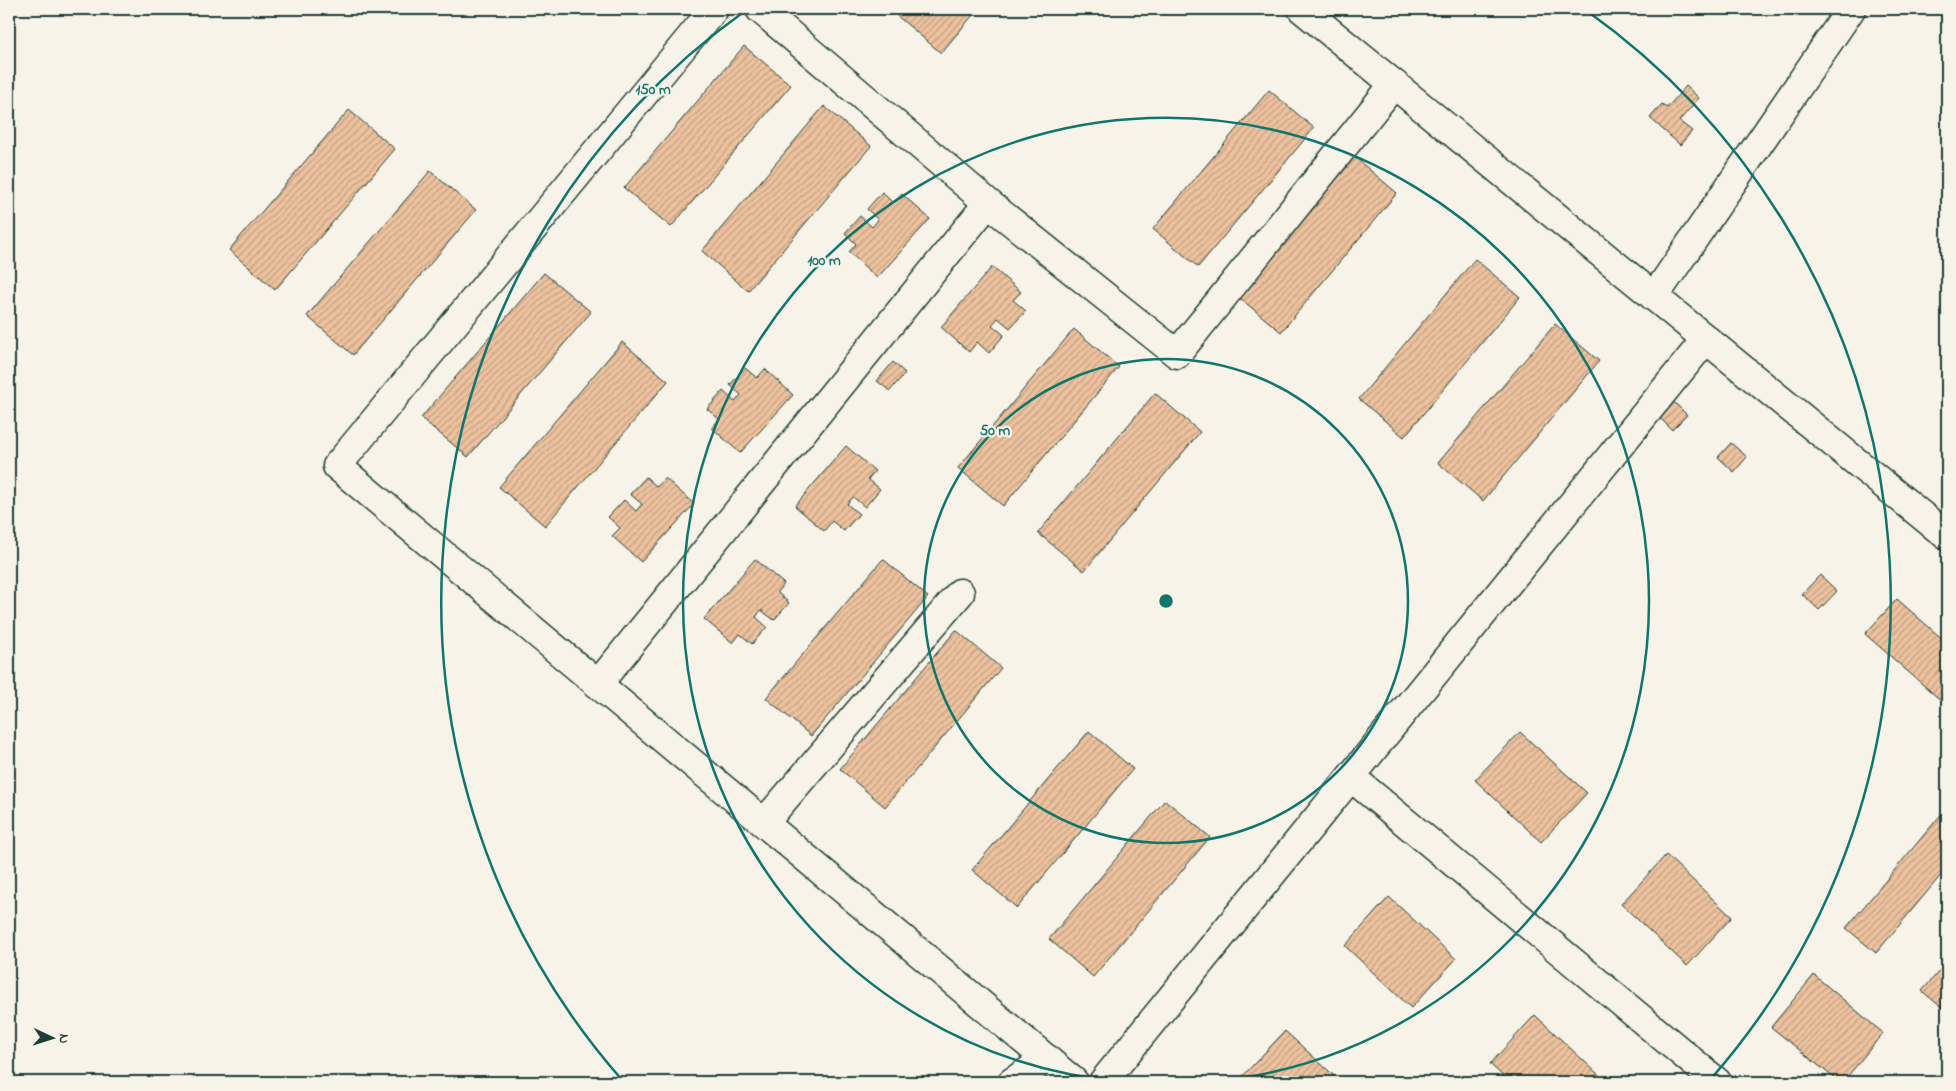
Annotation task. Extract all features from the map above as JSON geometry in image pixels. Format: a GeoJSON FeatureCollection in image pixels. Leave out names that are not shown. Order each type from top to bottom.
{"type":"FeatureCollection","features":[{"type":"Feature","properties":{"kind":"street"},"geometry":{"type":"LineString","coordinates":[[714,9],[337,466],[1074,1082]]}},
{"type":"Feature","properties":{"kind":"street"},"geometry":{"type":"LineString","coordinates":[[760,9],[988,203],[1177,354],[1394,84]]}},
{"type":"Feature","properties":{"kind":"street"},"geometry":{"type":"LineString","coordinates":[[1302,9],[1947,536]]}},
{"type":"Feature","properties":{"kind":"street"},"geometry":{"type":"LineString","coordinates":[[1654,297],[1851,9]]}},
{"type":"Feature","properties":{"kind":"street"},"geometry":{"type":"LineString","coordinates":[[598,684],[988,203]]}},
{"type":"Feature","properties":{"kind":"street"},"geometry":{"type":"LineString","coordinates":[[1103,1082],[1706,339]]}},
{"type":"Feature","properties":{"kind":"street"},"geometry":{"type":"LineString","coordinates":[[764,823],[960,593]]}},
{"type":"Feature","properties":{"kind":"street"},"geometry":{"type":"LineString","coordinates":[[1351,777],[1717,1082]]}},
{"type":"Feature","properties":{"kind":"street"},"geometry":{"type":"LineString","coordinates":[[1012,1082],[1047,1060]]}},
{"type":"Feature","properties":{"kind":"building"},"geometry":{"type":"Polygon","coordinates":[[[899,9],[978,9],[941,53],[895,14],[899,9]]]}},
{"type":"Feature","properties":{"kind":"building"},"geometry":{"type":"Polygon","coordinates":[[[744,46],[791,85],[671,227],[624,188],[744,46]]]}},
{"type":"Feature","properties":{"kind":"building"},"geometry":{"type":"Polygon","coordinates":[[[1686,86],[1699,98],[1679,121],[1692,131],[1680,145],[1650,118],[1662,104],[1667,108],[1686,86]]]}},
{"type":"Feature","properties":{"kind":"building"},"geometry":{"type":"Polygon","coordinates":[[[1269,90],[1314,128],[1198,267],[1153,229],[1269,90]]]}},
{"type":"Feature","properties":{"kind":"building"},"geometry":{"type":"Polygon","coordinates":[[[824,106],[871,146],[748,291],[702,251],[824,106]]]}},
{"type":"Feature","properties":{"kind":"building"},"geometry":{"type":"Polygon","coordinates":[[[349,110],[395,149],[275,290],[229,250],[349,110]]]}},
{"type":"Feature","properties":{"kind":"building"},"geometry":{"type":"Polygon","coordinates":[[[1352,155],[1397,193],[1281,332],[1236,295],[1352,155]]]}},
{"type":"Feature","properties":{"kind":"building"},"geometry":{"type":"Polygon","coordinates":[[[430,171],[476,210],[353,355],[307,316],[430,171]]]}},
{"type":"Feature","properties":{"kind":"building"},"geometry":{"type":"Polygon","coordinates":[[[882,192],[893,203],[902,194],[930,219],[877,278],[849,252],[856,244],[845,233],[860,216],[872,227],[878,220],[867,209],[882,192]]]}},
{"type":"Feature","properties":{"kind":"building"},"geometry":{"type":"Polygon","coordinates":[[[1475,259],[1520,297],[1404,437],[1359,399],[1475,259]]]}},
{"type":"Feature","properties":{"kind":"building"},"geometry":{"type":"Polygon","coordinates":[[[992,267],[1021,292],[1013,300],[1026,311],[1010,328],[998,318],[992,325],[1004,335],[989,353],[977,342],[969,352],[941,327],[992,267]]]}},
{"type":"Feature","properties":{"kind":"building"},"geometry":{"type":"Polygon","coordinates":[[[544,273],[591,312],[468,457],[421,418],[544,273]]]}},
{"type":"Feature","properties":{"kind":"building"},"geometry":{"type":"Polygon","coordinates":[[[1555,324],[1599,361],[1483,501],[1438,463],[1555,324]]]}},
{"type":"Feature","properties":{"kind":"building"},"geometry":{"type":"Polygon","coordinates":[[[1074,329],[1119,367],[1003,506],[958,468],[1074,329]]]}},
{"type":"Feature","properties":{"kind":"building"},"geometry":{"type":"Polygon","coordinates":[[[622,342],[668,381],[545,526],[499,487],[622,342]]]}},
{"type":"Feature","properties":{"kind":"building"},"geometry":{"type":"Polygon","coordinates":[[[893,362],[905,373],[890,391],[877,381],[893,362]]]}},
{"type":"Feature","properties":{"kind":"building"},"geometry":{"type":"Polygon","coordinates":[[[745,368],[757,378],[765,369],[793,395],[740,453],[712,428],[719,419],[707,409],[723,391],[735,402],[741,395],[730,385],[745,368]]]}},
{"type":"Feature","properties":{"kind":"building"},"geometry":{"type":"Polygon","coordinates":[[[1155,393],[1200,432],[1084,571],[1038,533],[1155,393]]]}},
{"type":"Feature","properties":{"kind":"building"},"geometry":{"type":"Polygon","coordinates":[[[1672,400],[1687,415],[1672,430],[1658,416],[1672,400]]]}},
{"type":"Feature","properties":{"kind":"building"},"geometry":{"type":"Polygon","coordinates":[[[1731,443],[1747,457],[1734,472],[1718,457],[1731,443]]]}},
{"type":"Feature","properties":{"kind":"building"},"geometry":{"type":"Polygon","coordinates":[[[846,446],[875,471],[868,479],[880,489],[865,507],[853,497],[847,504],[859,514],[844,531],[832,521],[824,531],[795,506],[846,446]]]}},
{"type":"Feature","properties":{"kind":"building"},"geometry":{"type":"Polygon","coordinates":[[[646,477],[657,487],[665,478],[694,504],[641,562],[612,536],[620,528],[608,517],[624,500],[636,511],[642,504],[630,494],[646,477]]]}},
{"type":"Feature","properties":{"kind":"building"},"geometry":{"type":"Polygon","coordinates":[[[755,559],[784,584],[777,592],[789,603],[774,620],[761,610],[756,617],[767,627],[752,644],[740,634],[733,643],[704,619],[755,559]]]}},
{"type":"Feature","properties":{"kind":"building"},"geometry":{"type":"Polygon","coordinates":[[[883,559],[928,597],[811,736],[766,698],[883,559]]]}},
{"type":"Feature","properties":{"kind":"building"},"geometry":{"type":"Polygon","coordinates":[[[1820,575],[1837,591],[1819,610],[1802,594],[1820,575]]]}},
{"type":"Feature","properties":{"kind":"building"},"geometry":{"type":"Polygon","coordinates":[[[1897,599],[1947,643],[1947,702],[1945,704],[1865,634],[1897,599]]]}},
{"type":"Feature","properties":{"kind":"building"},"geometry":{"type":"Polygon","coordinates":[[[956,630],[1001,668],[885,807],[840,769],[956,630]]]}},
{"type":"Feature","properties":{"kind":"building"},"geometry":{"type":"Polygon","coordinates":[[[1089,731],[1133,769],[1017,908],[972,870],[1089,731]]]}},
{"type":"Feature","properties":{"kind":"building"},"geometry":{"type":"Polygon","coordinates":[[[1520,732],[1587,793],[1541,842],[1475,780],[1520,732]]]}},
{"type":"Feature","properties":{"kind":"building"},"geometry":{"type":"Polygon","coordinates":[[[1165,800],[1210,837],[1093,977],[1049,939],[1165,800]]]}},
{"type":"Feature","properties":{"kind":"building"},"geometry":{"type":"Polygon","coordinates":[[[1944,811],[1947,814],[1947,868],[1876,953],[1846,928],[1944,811]]]}},
{"type":"Feature","properties":{"kind":"building"},"geometry":{"type":"Polygon","coordinates":[[[1666,855],[1732,917],[1687,966],[1621,904],[1666,855]]]}},
{"type":"Feature","properties":{"kind":"building"},"geometry":{"type":"Polygon","coordinates":[[[1389,897],[1456,959],[1411,1008],[1345,946],[1389,897]]]}},
{"type":"Feature","properties":{"kind":"building"},"geometry":{"type":"Polygon","coordinates":[[[1947,962],[1947,1012],[1922,991],[1947,962]]]}},
{"type":"Feature","properties":{"kind":"building"},"geometry":{"type":"Polygon","coordinates":[[[1814,975],[1883,1033],[1843,1082],[1839,1082],[1771,1027],[1814,975]]]}},
{"type":"Feature","properties":{"kind":"building"},"geometry":{"type":"Polygon","coordinates":[[[1535,1015],[1601,1077],[1596,1082],[1509,1082],[1490,1064],[1535,1015]]]}},
{"type":"Feature","properties":{"kind":"building"},"geometry":{"type":"Polygon","coordinates":[[[1285,1031],[1341,1082],[1243,1082],[1240,1079],[1285,1031]]]}}]}
